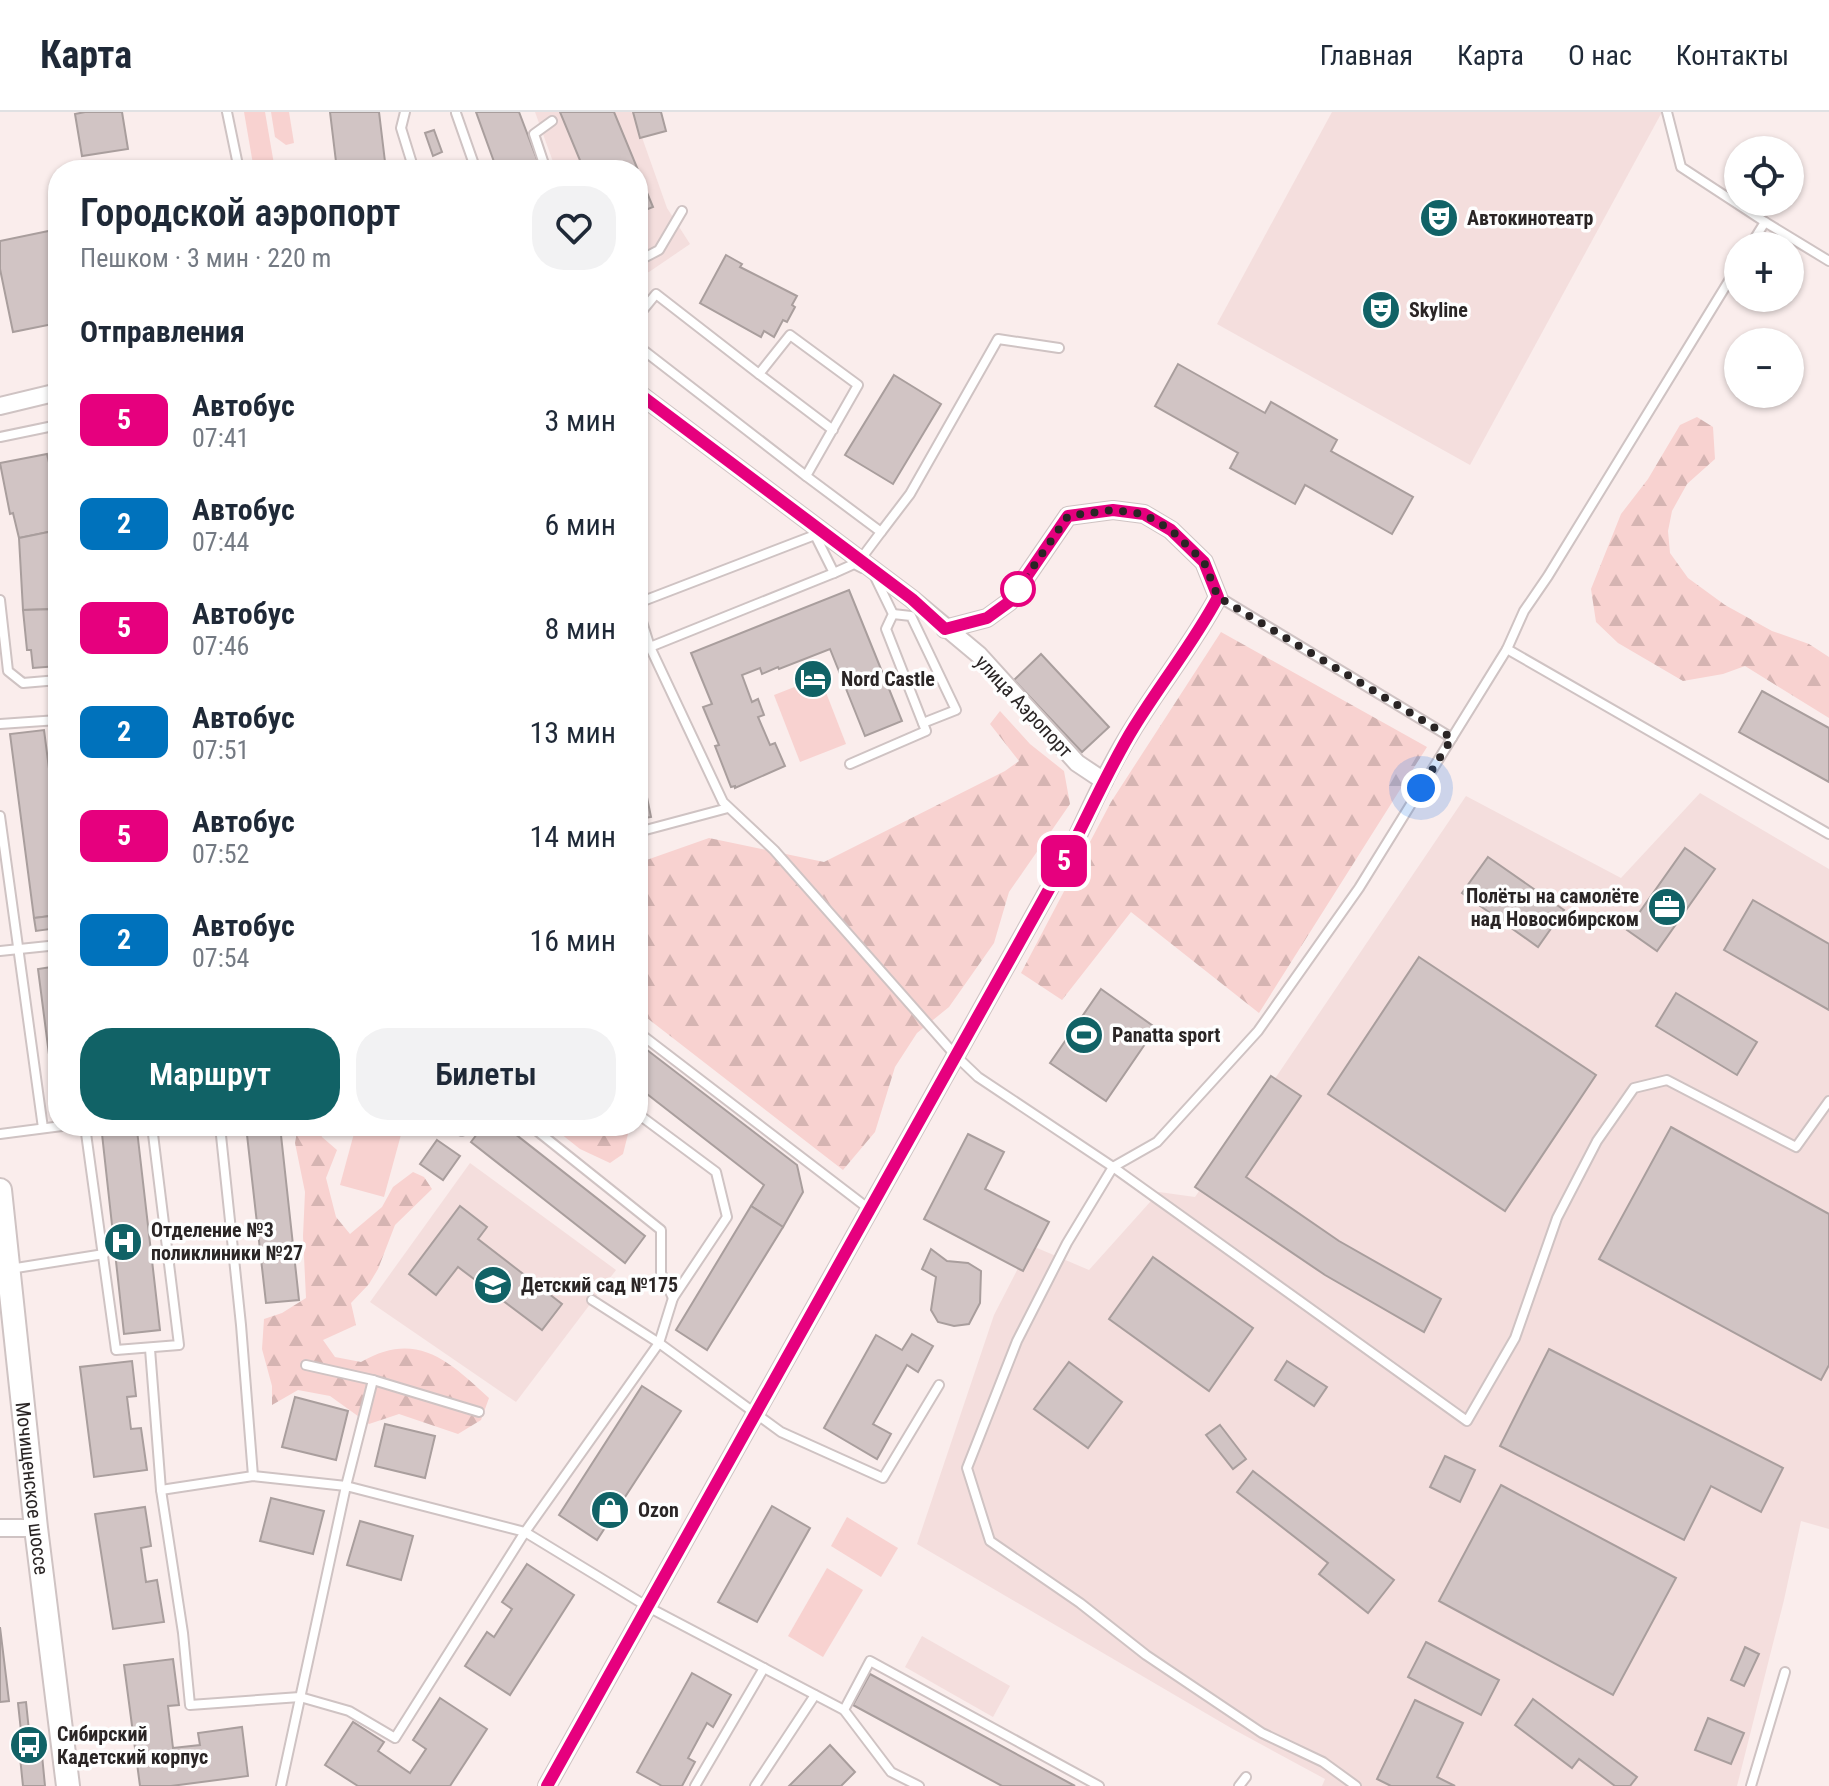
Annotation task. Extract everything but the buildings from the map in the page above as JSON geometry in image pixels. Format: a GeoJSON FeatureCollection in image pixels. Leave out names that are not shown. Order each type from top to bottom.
{"type":"FeatureCollection","features":[{"type":"Feature","properties":{"kind":"main road","name":"Мочищенское шоссе"},"geometry":{"type":"LineString","coordinates":[[0,1190],[36,1528],[68,1786]]}},
{"type":"Feature","properties":{"kind":"street"},"geometry":{"type":"LineString","coordinates":[[0,406],[48,394]]}},
{"type":"Feature","properties":{"kind":"street","name":"улица Аэропорт"},"geometry":{"type":"LineString","coordinates":[[648,401],[912,599],[979,655],[1077,763],[1104,781]]}},
{"type":"Feature","properties":{"kind":"street"},"geometry":{"type":"LineString","coordinates":[[547,1786],[1072,848],[1134,727],[1218,597],[1204,562],[1171,530],[1144,514],[1113,510],[1068,516],[1009,602],[987,618],[945,629]]}},
{"type":"Feature","properties":{"kind":"street"},"geometry":{"type":"LineString","coordinates":[[0,1528],[36,1528]]}},
{"type":"Feature","properties":{"kind":"lane"},"geometry":{"type":"LineString","coordinates":[[227,112],[237,160]]}},
{"type":"Feature","properties":{"kind":"lane"},"geometry":{"type":"LineString","coordinates":[[405,112],[401,128],[411,160]]}},
{"type":"Feature","properties":{"kind":"lane"},"geometry":{"type":"LineString","coordinates":[[1667,112],[1681,167],[1829,261]]}},
{"type":"Feature","properties":{"kind":"lane"},"geometry":{"type":"LineString","coordinates":[[456,113],[472,160]]}},
{"type":"Feature","properties":{"kind":"lane"},"geometry":{"type":"LineString","coordinates":[[543,160],[534,134],[552,121]]}},
{"type":"Feature","properties":{"kind":"lane"},"geometry":{"type":"LineString","coordinates":[[648,256],[659,250],[682,211]]}},
{"type":"Feature","properties":{"kind":"lane"},"geometry":{"type":"LineString","coordinates":[[1759,232],[1765,222]]}},
{"type":"Feature","properties":{"kind":"lane"},"geometry":{"type":"LineString","coordinates":[[1356,1786],[1323,1762],[1262,1733],[1146,1655],[1080,1603],[990,1541],[967,1468],[1017,1341],[1067,1243],[1113,1167],[1157,1142],[1258,1031],[1359,888],[1507,649],[1524,611],[1724,289]]}},
{"type":"Feature","properties":{"kind":"lane"},"geometry":{"type":"LineString","coordinates":[[648,304],[656,294],[833,430]]}},
{"type":"Feature","properties":{"kind":"lane"},"geometry":{"type":"LineString","coordinates":[[759,374],[790,335],[858,385],[806,476]]}},
{"type":"Feature","properties":{"kind":"lane"},"geometry":{"type":"LineString","coordinates":[[860,560],[910,494],[998,339],[1059,348]]}},
{"type":"Feature","properties":{"kind":"lane"},"geometry":{"type":"LineString","coordinates":[[648,354],[881,532]]}},
{"type":"Feature","properties":{"kind":"lane"},"geometry":{"type":"LineString","coordinates":[[0,437],[48,427]]}},
{"type":"Feature","properties":{"kind":"lane"},"geometry":{"type":"LineString","coordinates":[[648,602],[815,535],[834,573]]}},
{"type":"Feature","properties":{"kind":"lane"},"geometry":{"type":"LineString","coordinates":[[650,647],[854,564],[867,570],[879,582],[893,614],[886,629],[926,731],[850,764]]}},
{"type":"Feature","properties":{"kind":"lane"},"geometry":{"type":"LineString","coordinates":[[1218,597],[1452,738]]}},
{"type":"Feature","properties":{"kind":"lane"},"geometry":{"type":"LineString","coordinates":[[0,600],[8,671],[23,683],[48,681]]}},
{"type":"Feature","properties":{"kind":"lane"},"geometry":{"type":"LineString","coordinates":[[893,614],[911,616],[956,710],[923,723]]}},
{"type":"Feature","properties":{"kind":"lane"},"geometry":{"type":"LineString","coordinates":[[648,640],[723,802],[774,850],[978,1077],[1113,1167],[1467,1421],[1515,1338],[1557,1218],[1597,1141],[1634,1088],[1667,1080],[1796,1147],[1829,1101]]}},
{"type":"Feature","properties":{"kind":"lane"},"geometry":{"type":"LineString","coordinates":[[1507,649],[1829,834]]}},
{"type":"Feature","properties":{"kind":"lane"},"geometry":{"type":"LineString","coordinates":[[0,724],[48,721]]}},
{"type":"Feature","properties":{"kind":"lane"},"geometry":{"type":"LineString","coordinates":[[648,829],[728,808]]}},
{"type":"Feature","properties":{"kind":"lane"},"geometry":{"type":"LineString","coordinates":[[0,816],[43,1128]]}},
{"type":"Feature","properties":{"kind":"lane"},"geometry":{"type":"LineString","coordinates":[[0,951],[48,946]]}},
{"type":"Feature","properties":{"kind":"lane"},"geometry":{"type":"LineString","coordinates":[[648,1040],[870,1210]]}},
{"type":"Feature","properties":{"kind":"lane"},"geometry":{"type":"LineString","coordinates":[[150,1349],[161,1490],[183,1633],[190,1705],[300,1697],[349,1711],[395,1738],[525,1532],[659,1343],[673,1298],[727,1217],[716,1172],[648,1121]]}},
{"type":"Feature","properties":{"kind":"lane"},"geometry":{"type":"LineString","coordinates":[[0,1134],[48,1127]]}},
{"type":"Feature","properties":{"kind":"lane"},"geometry":{"type":"LineString","coordinates":[[86,1136],[116,1350],[179,1345],[153,1136]]}},
{"type":"Feature","properties":{"kind":"lane"},"geometry":{"type":"LineString","coordinates":[[221,1136],[253,1476]]}},
{"type":"Feature","properties":{"kind":"lane"},"geometry":{"type":"LineString","coordinates":[[544,1136],[661,1230],[661,1273],[673,1298]]}},
{"type":"Feature","properties":{"kind":"lane"},"geometry":{"type":"LineString","coordinates":[[9,1269],[104,1254]]}},
{"type":"Feature","properties":{"kind":"lane"},"geometry":{"type":"LineString","coordinates":[[592,1300],[659,1343],[781,1432],[883,1478],[939,1385]]}},
{"type":"Feature","properties":{"kind":"lane"},"geometry":{"type":"LineString","coordinates":[[306,1365],[373,1380],[479,1412]]}},
{"type":"Feature","properties":{"kind":"lane"},"geometry":{"type":"LineString","coordinates":[[281,1786],[346,1486],[373,1380]]}},
{"type":"Feature","properties":{"kind":"lane"},"geometry":{"type":"LineString","coordinates":[[161,1490],[253,1476],[346,1486],[525,1532],[648,1607],[844,1710],[891,1772],[919,1786]]}},
{"type":"Feature","properties":{"kind":"lane"},"geometry":{"type":"LineString","coordinates":[[844,1710],[870,1661],[1099,1786]]}},
{"type":"Feature","properties":{"kind":"lane"},"geometry":{"type":"LineString","coordinates":[[695,1786],[764,1668]]}},
{"type":"Feature","properties":{"kind":"lane"},"geometry":{"type":"LineString","coordinates":[[1751,1786],[1785,1672]]}},
{"type":"Feature","properties":{"kind":"lane"},"geometry":{"type":"LineString","coordinates":[[755,1786],[815,1695]]}},
{"type":"Feature","properties":{"kind":"lane"},"geometry":{"type":"LineString","coordinates":[[1239,1786],[1246,1777]]}},
{"type":"Feature","properties":{"kind":"shaded area"},"geometry":{"type":"Polygon","coordinates":[[[535,112],[633,112],[667,208],[690,244],[648,272],[648,160],[552,160],[535,112]]]}},
{"type":"Feature","properties":{"kind":"shaded area","name":"Автокинотеатр"},"geometry":{"type":"Polygon","coordinates":[[[1332,112],[1662,112],[1470,465],[1217,324],[1332,112]]]}},
{"type":"Feature","properties":{"kind":"shaded area"},"geometry":{"type":"Polygon","coordinates":[[[1700,793],[1829,869],[1829,1529],[1801,1521],[1737,1786],[1322,1786],[1325,1779],[1231,1728],[917,1544],[994,1315],[1030,1245],[1089,1270],[1159,1192],[1195,1197],[1466,796],[1621,878],[1700,793]]]}},
{"type":"Feature","properties":{"kind":"shaded area","name":"Детский сад №175"},"geometry":{"type":"Polygon","coordinates":[[[470,1163],[616,1270],[516,1402],[370,1302],[470,1163]]]}},
{"type":"Feature","properties":{"kind":"shaded area"},"geometry":{"type":"Polygon","coordinates":[[[922,1636],[1010,1686],[993,1717],[905,1667],[922,1636]]]}},
{"type":"Feature","properties":{"kind":"green space"},"geometry":{"type":"Polygon","coordinates":[[[244,112],[265,112],[273,160],[252,160],[244,112]]]}},
{"type":"Feature","properties":{"kind":"green space"},"geometry":{"type":"Polygon","coordinates":[[[271,112],[289,112],[294,143],[286,145],[275,137],[271,112]]]}},
{"type":"Feature","properties":{"kind":"green space"},"geometry":{"type":"Polygon","coordinates":[[[1697,417],[1713,427],[1715,459],[1687,484],[1672,511],[1668,531],[1670,553],[1688,578],[1725,605],[1772,631],[1809,644],[1829,657],[1829,718],[1745,666],[1723,674],[1683,681],[1618,643],[1596,622],[1591,589],[1621,514],[1648,479],[1680,425],[1697,417]]]}},
{"type":"Feature","properties":{"kind":"green space"},"geometry":{"type":"Polygon","coordinates":[[[1221,632],[1427,747],[1259,1013],[1131,912],[1062,1000],[1021,973],[1111,802],[1221,632]]]}},
{"type":"Feature","properties":{"kind":"green space"},"geometry":{"type":"Polygon","coordinates":[[[820,677],[846,744],[800,762],[774,695],[820,677]]]}},
{"type":"Feature","properties":{"kind":"green space"},"geometry":{"type":"Polygon","coordinates":[[[1000,711],[1030,744],[1064,771],[1070,804],[1009,892],[994,943],[949,1007],[917,1033],[895,1067],[875,1132],[843,1170],[648,1019],[648,859],[709,838],[824,862],[1005,771],[1019,761],[990,724],[1000,711]]]}},
{"type":"Feature","properties":{"kind":"green space"},"geometry":{"type":"Polygon","coordinates":[[[296,1136],[322,1136],[337,1150],[326,1178],[336,1217],[350,1234],[382,1207],[393,1187],[413,1172],[424,1177],[432,1189],[395,1225],[378,1269],[351,1303],[356,1325],[323,1340],[335,1357],[361,1362],[398,1349],[415,1349],[445,1361],[489,1398],[481,1420],[458,1434],[399,1414],[369,1424],[330,1396],[298,1390],[272,1405],[272,1386],[262,1349],[264,1319],[282,1313],[306,1298],[303,1236],[305,1192],[296,1136]]]}},
{"type":"Feature","properties":{"kind":"green space"},"geometry":{"type":"Polygon","coordinates":[[[353,1136],[401,1136],[384,1197],[340,1185],[353,1136]]]}},
{"type":"Feature","properties":{"kind":"green space"},"geometry":{"type":"Polygon","coordinates":[[[564,1136],[628,1136],[623,1154],[610,1163],[580,1149],[564,1136]]]}},
{"type":"Feature","properties":{"kind":"green space"},"geometry":{"type":"Polygon","coordinates":[[[847,1517],[898,1548],[881,1577],[831,1546],[847,1517]]]}},
{"type":"Feature","properties":{"kind":"green space"},"geometry":{"type":"Polygon","coordinates":[[[827,1568],[863,1590],[823,1657],[788,1636],[827,1568]]]}},
{"type":"Feature","properties":{"kind":"bus line","name":"5"},"geometry":{"type":"LineString","coordinates":[[547,1786],[1072,848],[1134,727],[1218,597],[1204,562],[1171,530],[1144,514],[1113,510],[1068,516],[1009,602],[987,618],[945,629],[912,599],[648,401]]}},
{"type":"Feature","properties":{"kind":"place","name":"Автокинотеатр"},"geometry":{"type":"Point","coordinates":[1439,218]}},
{"type":"Feature","properties":{"kind":"place","name":"Skyline"},"geometry":{"type":"Point","coordinates":[1381,310]}},
{"type":"Feature","properties":{"kind":"place","name":"Nord Castle"},"geometry":{"type":"Point","coordinates":[813,679]}},
{"type":"Feature","properties":{"kind":"place","name":"Полёты на самолёте над Новосибирском"},"geometry":{"type":"Point","coordinates":[1667,907]}},
{"type":"Feature","properties":{"kind":"place","name":"Panatta sport"},"geometry":{"type":"Point","coordinates":[1084,1035]}},
{"type":"Feature","properties":{"kind":"place","name":"Отделение №3 поликлиники №27"},"geometry":{"type":"Point","coordinates":[123,1242]}},
{"type":"Feature","properties":{"kind":"place","name":"Детский сад №175"},"geometry":{"type":"Point","coordinates":[493,1285]}},
{"type":"Feature","properties":{"kind":"place","name":"Ozon"},"geometry":{"type":"Point","coordinates":[610,1510]}},
{"type":"Feature","properties":{"kind":"place","name":"Сибирский Кадетский корпус"},"geometry":{"type":"Point","coordinates":[29,1745]}},
{"type":"Feature","properties":{"kind":"route"},"geometry":{"type":"LineString","coordinates":[[1018,589],[1068,516],[1113,510],[1144,514],[1171,530],[1204,562],[1218,597],[1452,738],[1421,788]]}}]}
